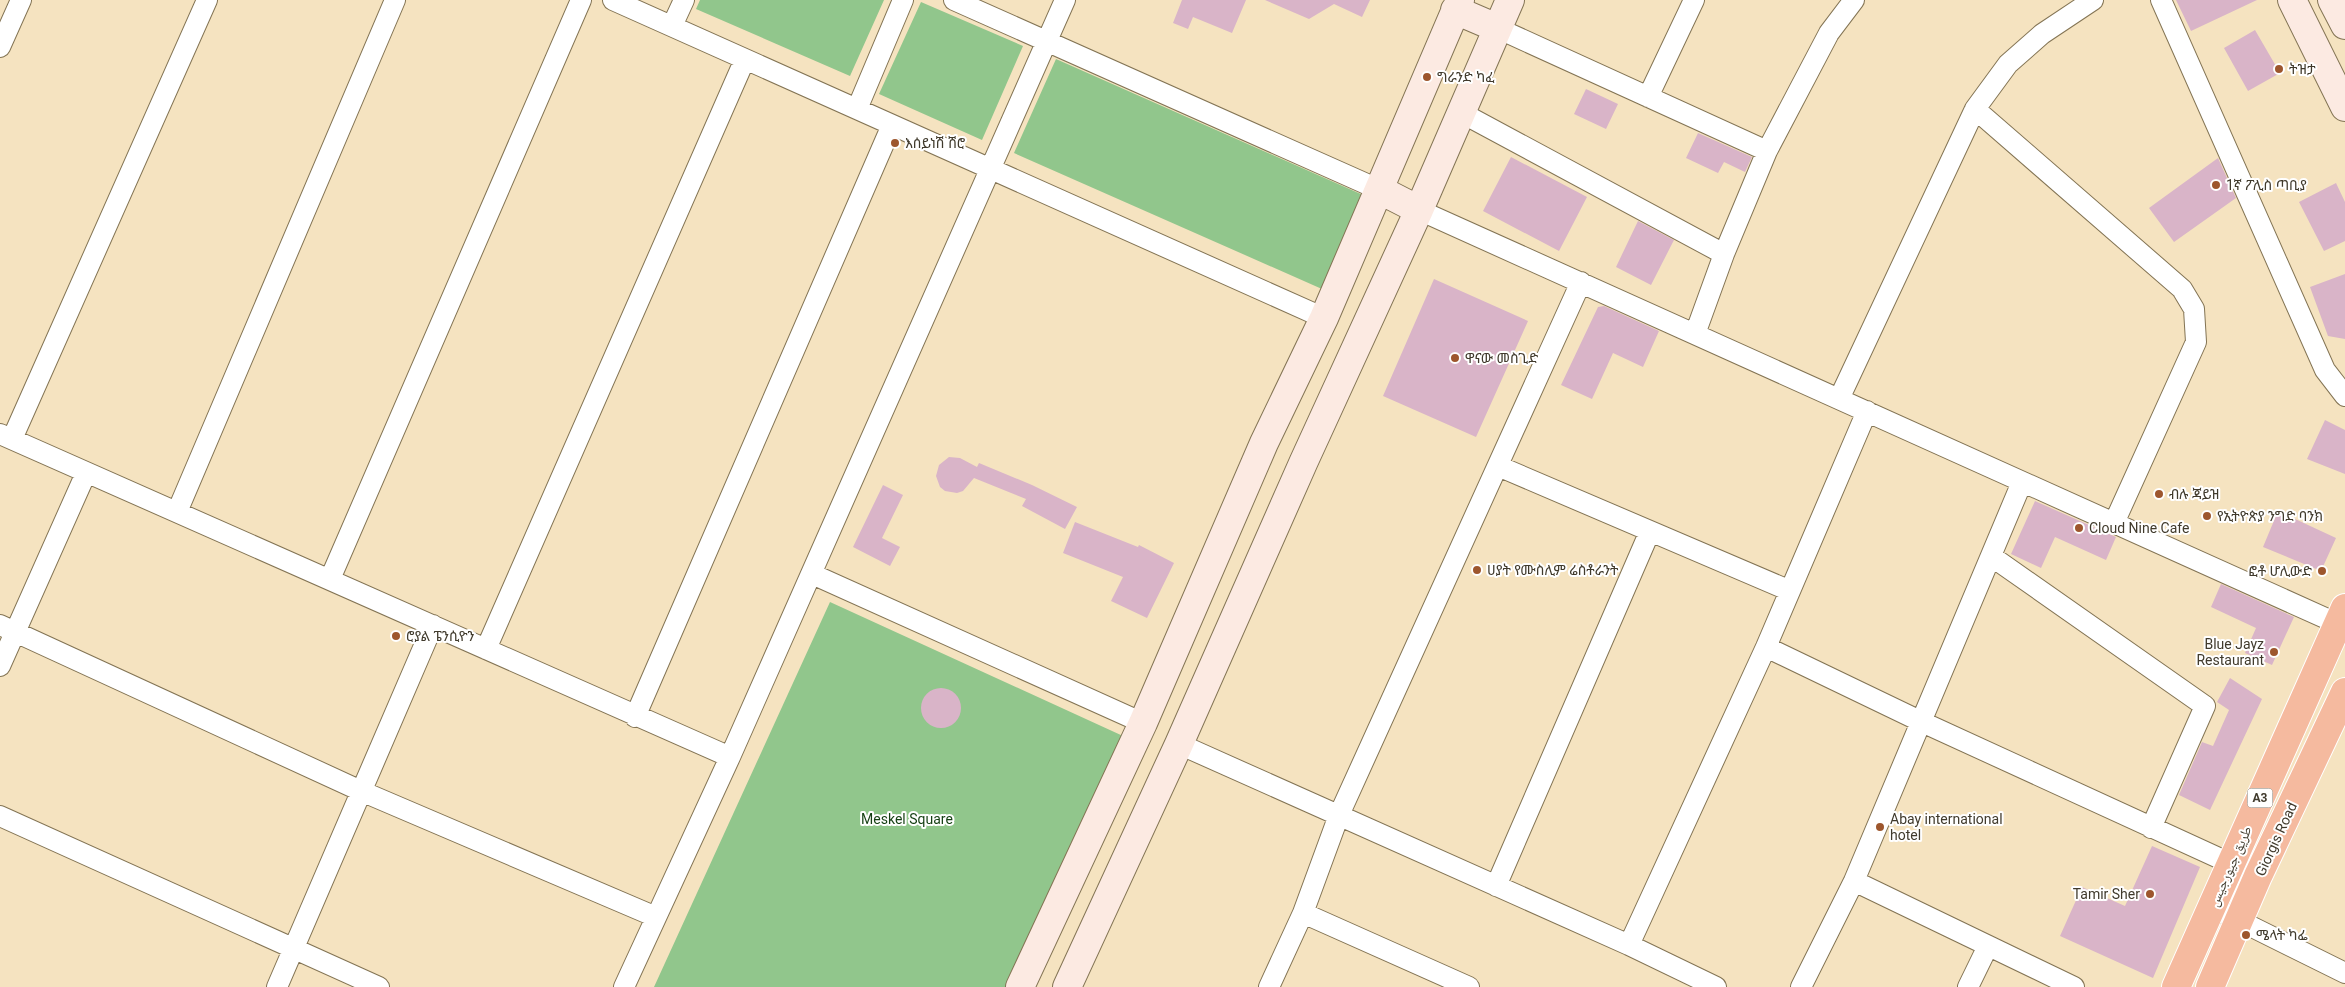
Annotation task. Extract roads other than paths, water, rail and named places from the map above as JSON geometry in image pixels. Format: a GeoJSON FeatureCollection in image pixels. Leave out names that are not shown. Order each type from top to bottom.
{"type":"FeatureCollection","features":[{"type":"Feature","properties":{"kind":"highway","name":"طريق جيورجيس"},"geometry":{"type":"LineString","coordinates":[[2176,987],[2230,864],[2343,620]]}},
{"type":"Feature","properties":{"kind":"highway","name":"Giorgis Road"},"geometry":{"type":"LineString","coordinates":[[2210,987],[2258,876],[2345,692]]}},
{"type":"Feature","properties":{"kind":"street"},"geometry":{"type":"LineString","coordinates":[[0,47],[21,0]]}},
{"type":"Feature","properties":{"kind":"street"},"geometry":{"type":"LineString","coordinates":[[207,0],[6,437],[330,579],[635,717],[730,757]]}},
{"type":"Feature","properties":{"kind":"street"},"geometry":{"type":"LineString","coordinates":[[177,512],[395,0]]}},
{"type":"Feature","properties":{"kind":"street"},"geometry":{"type":"LineString","coordinates":[[330,579],[581,0]]}},
{"type":"Feature","properties":{"kind":"street"},"geometry":{"type":"LineString","coordinates":[[614,0],[1361,335]]}},
{"type":"Feature","properties":{"kind":"street"},"geometry":{"type":"LineString","coordinates":[[672,26],[684,0]]}},
{"type":"Feature","properties":{"kind":"street"},"geometry":{"type":"LineString","coordinates":[[857,109],[903,0]]}},
{"type":"Feature","properties":{"kind":"street"},"geometry":{"type":"LineString","coordinates":[[954,0],[1380,190],[1419,210],[2022,482],[2343,620]]}},
{"type":"Feature","properties":{"kind":"street"},"geometry":{"type":"LineString","coordinates":[[624,987],[812,574],[1065,0]]}},
{"type":"Feature","properties":{"kind":"street"},"geometry":{"type":"LineString","coordinates":[[1067,987],[1179,744],[1304,461],[1419,210],[1510,0]]}},
{"type":"Feature","properties":{"kind":"street"},"geometry":{"type":"LineString","coordinates":[[1648,97],[1694,0]]}},
{"type":"Feature","properties":{"kind":"street"},"geometry":{"type":"LineString","coordinates":[[1695,334],[1724,254],[1767,152],[1829,32],[1854,0]]}},
{"type":"Feature","properties":{"kind":"street"},"geometry":{"type":"LineString","coordinates":[[1839,399],[1975,108],[2008,64],[2042,34],[2093,0]]}},
{"type":"Feature","properties":{"kind":"street"},"geometry":{"type":"LineString","coordinates":[[2161,0],[2325,370],[2345,396]]}},
{"type":"Feature","properties":{"kind":"street"},"geometry":{"type":"LineString","coordinates":[[2292,0],[2345,107]]}},
{"type":"Feature","properties":{"kind":"street"},"geometry":{"type":"LineString","coordinates":[[2332,0],[2345,26]]}},
{"type":"Feature","properties":{"kind":"street"},"geometry":{"type":"LineString","coordinates":[[1020,987],[1144,723],[1264,443],[1324,318],[1380,190],[1458,5],[1497,28],[1767,152]]}},
{"type":"Feature","properties":{"kind":"street"},"geometry":{"type":"LineString","coordinates":[[486,649],[745,59]]}},
{"type":"Feature","properties":{"kind":"street"},"geometry":{"type":"LineString","coordinates":[[1975,108],[2182,289],[2194,309],[2196,342],[2114,523]]}},
{"type":"Feature","properties":{"kind":"street"},"geometry":{"type":"LineString","coordinates":[[1460,112],[1724,254]]}},
{"type":"Feature","properties":{"kind":"street"},"geometry":{"type":"LineString","coordinates":[[635,717],[892,125]]}},
{"type":"Feature","properties":{"kind":"street"},"geometry":{"type":"LineString","coordinates":[[1269,987],[1303,913],[1339,815],[1581,282]]}},
{"type":"Feature","properties":{"kind":"street"},"geometry":{"type":"LineString","coordinates":[[1629,945],[1766,647],[1788,590],[1867,411]]}},
{"type":"Feature","properties":{"kind":"street"},"geometry":{"type":"LineString","coordinates":[[1264,443],[1304,461]]}},
{"type":"Feature","properties":{"kind":"street"},"geometry":{"type":"LineString","coordinates":[[1498,466],[1788,590]]}},
{"type":"Feature","properties":{"kind":"street"},"geometry":{"type":"LineString","coordinates":[[0,666],[7,629],[86,473]]}},
{"type":"Feature","properties":{"kind":"street"},"geometry":{"type":"LineString","coordinates":[[1801,987],[1854,881],[2022,482]]}},
{"type":"Feature","properties":{"kind":"street"},"geometry":{"type":"LineString","coordinates":[[1496,886],[1650,531]]}},
{"type":"Feature","properties":{"kind":"street"},"geometry":{"type":"LineString","coordinates":[[1991,556],[2204,706],[2151,828]]}},
{"type":"Feature","properties":{"kind":"street"},"geometry":{"type":"LineString","coordinates":[[812,574],[1144,723],[1179,744],[1629,945],[1716,987]]}},
{"type":"Feature","properties":{"kind":"street"},"geometry":{"type":"LineString","coordinates":[[277,987],[433,625]]}},
{"type":"Feature","properties":{"kind":"street"},"geometry":{"type":"LineString","coordinates":[[7,629],[361,791],[656,917]]}},
{"type":"Feature","properties":{"kind":"street"},"geometry":{"type":"LineString","coordinates":[[1766,647],[1922,722],[2258,876]]}},
{"type":"Feature","properties":{"kind":"street"},"geometry":{"type":"LineString","coordinates":[[0,816],[379,987]]}},
{"type":"Feature","properties":{"kind":"street"},"geometry":{"type":"LineString","coordinates":[[1854,881],[2074,987]]}},
{"type":"Feature","properties":{"kind":"street"},"geometry":{"type":"LineString","coordinates":[[2212,907],[2345,973]]}},
{"type":"Feature","properties":{"kind":"street"},"geometry":{"type":"LineString","coordinates":[[1303,913],[1469,987]]}},
{"type":"Feature","properties":{"kind":"street"},"geometry":{"type":"LineString","coordinates":[[1968,987],[1988,946]]}},
{"type":"Feature","properties":{"kind":"place","name":"ትዝታ"},"geometry":{"type":"Point","coordinates":[2279,69]}},
{"type":"Feature","properties":{"kind":"place","name":"ግራንድ ካፈ"},"geometry":{"type":"Point","coordinates":[1427,77]}},
{"type":"Feature","properties":{"kind":"place","name":"እሰይነሽ ሽሮ"},"geometry":{"type":"Point","coordinates":[895,143]}},
{"type":"Feature","properties":{"kind":"place","name":"1ኛ ፖሊስ ጣቢያ"},"geometry":{"type":"Point","coordinates":[2216,185]}},
{"type":"Feature","properties":{"kind":"place","name":"ዋናው መስጊድ"},"geometry":{"type":"Point","coordinates":[1455,358]}},
{"type":"Feature","properties":{"kind":"place","name":"ብሉ ጃይዝ"},"geometry":{"type":"Point","coordinates":[2159,494]}},
{"type":"Feature","properties":{"kind":"place","name":"የኢትዮጵያ ንግድ ባንክ"},"geometry":{"type":"Point","coordinates":[2207,516]}},
{"type":"Feature","properties":{"kind":"place","name":"Cloud Nine Cafe"},"geometry":{"type":"Point","coordinates":[2079,528]}},
{"type":"Feature","properties":{"kind":"place","name":"ሀያት የሙስሊም ሬስቶራንት"},"geometry":{"type":"Point","coordinates":[1477,570]}},
{"type":"Feature","properties":{"kind":"place","name":"ፎቶ ሆሊውድ"},"geometry":{"type":"Point","coordinates":[2322,571]}},
{"type":"Feature","properties":{"kind":"place","name":"ሮያል ፔንሲዮን"},"geometry":{"type":"Point","coordinates":[396,636]}},
{"type":"Feature","properties":{"kind":"place","name":"Blue Jayz Restaurant"},"geometry":{"type":"Point","coordinates":[2274,652]}},
{"type":"Feature","properties":{"kind":"place","name":"Abay international hotel"},"geometry":{"type":"Point","coordinates":[1880,827]}},
{"type":"Feature","properties":{"kind":"place","name":"Tamir Sher"},"geometry":{"type":"Point","coordinates":[2150,894]}},
{"type":"Feature","properties":{"kind":"place","name":"ሜላት ካፌ"},"geometry":{"type":"Point","coordinates":[2246,935]}},
{"type":"Feature","properties":{"kind":"park label","name":"Meskel Square"},"geometry":{"type":"Point","coordinates":[907,819]}}]}
